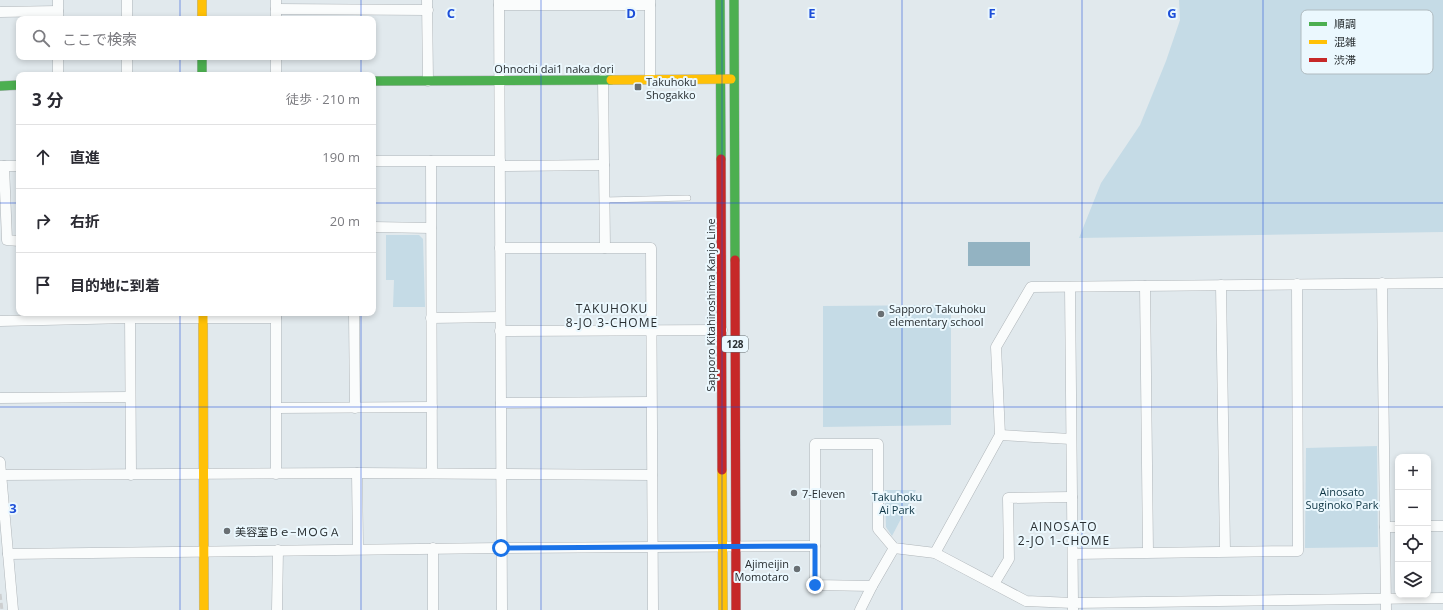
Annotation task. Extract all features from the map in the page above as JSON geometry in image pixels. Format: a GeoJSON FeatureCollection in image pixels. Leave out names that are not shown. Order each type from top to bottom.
{"type":"FeatureCollection","features":[{"type":"Feature","properties":{"kind":"main road"},"geometry":{"type":"LineString","coordinates":[[202,0],[202,16]]}},
{"type":"Feature","properties":{"kind":"main road","name":"Sapporo Kitahiroshima Kanjo Line"},"geometry":{"type":"LineString","coordinates":[[720,0],[723,610]]}},
{"type":"Feature","properties":{"kind":"main road","name":"128"},"geometry":{"type":"LineString","coordinates":[[734,0],[736,610]]}},
{"type":"Feature","properties":{"kind":"main road"},"geometry":{"type":"LineString","coordinates":[[202,60],[202,72]]}},
{"type":"Feature","properties":{"kind":"main road","name":"Ohnochi dai1 naka dori"},"geometry":{"type":"LineString","coordinates":[[376,81],[734,78]]}},
{"type":"Feature","properties":{"kind":"main road"},"geometry":{"type":"LineString","coordinates":[[0,86],[16,85]]}},
{"type":"Feature","properties":{"kind":"main road"},"geometry":{"type":"LineString","coordinates":[[203,316],[204,610]]}},
{"type":"Feature","properties":{"kind":"street"},"geometry":{"type":"LineString","coordinates":[[0,12],[58,15],[58,0]]}},
{"type":"Feature","properties":{"kind":"street"},"geometry":{"type":"LineString","coordinates":[[127,0],[127,16]]}},
{"type":"Feature","properties":{"kind":"street"},"geometry":{"type":"LineString","coordinates":[[502,610],[499,2],[650,2],[650,79]]}},
{"type":"Feature","properties":{"kind":"street"},"geometry":{"type":"LineString","coordinates":[[276,9],[428,5],[428,81]]}},
{"type":"Feature","properties":{"kind":"street"},"geometry":{"type":"LineString","coordinates":[[58,60],[58,72]]}},
{"type":"Feature","properties":{"kind":"street"},"geometry":{"type":"LineString","coordinates":[[127,60],[127,72]]}},
{"type":"Feature","properties":{"kind":"street"},"geometry":{"type":"LineString","coordinates":[[276,60],[276,72]]}},
{"type":"Feature","properties":{"kind":"street"},"geometry":{"type":"LineString","coordinates":[[603,80],[605,248]]}},
{"type":"Feature","properties":{"kind":"street"},"geometry":{"type":"LineString","coordinates":[[376,161],[604,165]]}},
{"type":"Feature","properties":{"kind":"street"},"geometry":{"type":"LineString","coordinates":[[431,161],[432,473]]}},
{"type":"Feature","properties":{"kind":"street"},"geometry":{"type":"LineString","coordinates":[[16,166],[2,166],[3,240],[16,240]]}},
{"type":"Feature","properties":{"kind":"street"},"geometry":{"type":"LineString","coordinates":[[376,227],[431,228]]}},
{"type":"Feature","properties":{"kind":"street"},"geometry":{"type":"LineString","coordinates":[[500,248],[651,248],[653,610]]}},
{"type":"Feature","properties":{"kind":"street"},"geometry":{"type":"LineString","coordinates":[[1382,283],[1386,610]]}},
{"type":"Feature","properties":{"kind":"street"},"geometry":{"type":"LineString","coordinates":[[935,553],[1000,435],[996,347],[1030,287],[1443,283]]}},
{"type":"Feature","properties":{"kind":"street"},"geometry":{"type":"LineString","coordinates":[[1073,554],[1298,551],[1297,284]]}},
{"type":"Feature","properties":{"kind":"street"},"geometry":{"type":"LineString","coordinates":[[1221,285],[1225,552]]}},
{"type":"Feature","properties":{"kind":"street"},"geometry":{"type":"LineString","coordinates":[[1145,286],[1148,552]]}},
{"type":"Feature","properties":{"kind":"street"},"geometry":{"type":"LineString","coordinates":[[1070,287],[1074,606]]}},
{"type":"Feature","properties":{"kind":"street"},"geometry":{"type":"LineString","coordinates":[[0,321],[108,316]]}},
{"type":"Feature","properties":{"kind":"street"},"geometry":{"type":"LineString","coordinates":[[130,316],[131,475]]}},
{"type":"Feature","properties":{"kind":"street"},"geometry":{"type":"LineString","coordinates":[[276,316],[276,474]]}},
{"type":"Feature","properties":{"kind":"street"},"geometry":{"type":"LineString","coordinates":[[354,316],[355,408]]}},
{"type":"Feature","properties":{"kind":"street"},"geometry":{"type":"LineString","coordinates":[[431,318],[500,317]]}},
{"type":"Feature","properties":{"kind":"street"},"geometry":{"type":"LineString","coordinates":[[500,331],[722,330]]}},
{"type":"Feature","properties":{"kind":"street"},"geometry":{"type":"LineString","coordinates":[[0,398],[130,397]]}},
{"type":"Feature","properties":{"kind":"street"},"geometry":{"type":"LineString","coordinates":[[501,403],[651,402]]}},
{"type":"Feature","properties":{"kind":"street"},"geometry":{"type":"LineString","coordinates":[[276,408],[432,407]]}},
{"type":"Feature","properties":{"kind":"street"},"geometry":{"type":"LineString","coordinates":[[1000,435],[1071,439]]}},
{"type":"Feature","properties":{"kind":"street"},"geometry":{"type":"LineString","coordinates":[[872,586],[815,585],[815,444],[878,444],[878,530],[894,548],[935,553],[994,584],[1024,606],[1308,605],[1386,599],[1443,598]]}},
{"type":"Feature","properties":{"kind":"street"},"geometry":{"type":"LineString","coordinates":[[0,462],[14,610]]}},
{"type":"Feature","properties":{"kind":"street"},"geometry":{"type":"LineString","coordinates":[[358,473],[358,549]]}},
{"type":"Feature","properties":{"kind":"street"},"geometry":{"type":"LineString","coordinates":[[1,475],[501,473],[652,475]]}},
{"type":"Feature","properties":{"kind":"street"},"geometry":{"type":"LineString","coordinates":[[994,584],[1009,559],[1008,498],[1072,497]]}},
{"type":"Feature","properties":{"kind":"street"},"geometry":{"type":"LineString","coordinates":[[1431,526],[1443,526]]}},
{"type":"Feature","properties":{"kind":"street"},"geometry":{"type":"LineString","coordinates":[[1385,527],[1395,527]]}},
{"type":"Feature","properties":{"kind":"street"},"geometry":{"type":"LineString","coordinates":[[8,554],[433,548],[815,546]]}},
{"type":"Feature","properties":{"kind":"street"},"geometry":{"type":"LineString","coordinates":[[432,610],[433,548]]}},
{"type":"Feature","properties":{"kind":"street"},"geometry":{"type":"LineString","coordinates":[[860,610],[894,548]]}},
{"type":"Feature","properties":{"kind":"street"},"geometry":{"type":"LineString","coordinates":[[277,610],[278,550]]}},
{"type":"Feature","properties":{"kind":"lane"},"geometry":{"type":"LineString","coordinates":[[604,200],[688,198]]}},
{"type":"Feature","properties":{"kind":"green space"},"geometry":{"type":"Polygon","coordinates":[[[1179,0],[1443,0],[1443,232],[1079,238],[1101,183],[1140,125],[1166,61],[1180,20],[1179,0]]]}},
{"type":"Feature","properties":{"kind":"green space"},"geometry":{"type":"Polygon","coordinates":[[[386,235],[419,235],[423,239],[425,307],[393,307],[394,280],[386,280],[386,235]]]}},
{"type":"Feature","properties":{"kind":"green space"},"geometry":{"type":"Polygon","coordinates":[[[951,305],[951,425],[823,427],[823,306],[951,305]]]}},
{"type":"Feature","properties":{"kind":"green space","name":"Ainosato Suginoko Park"},"geometry":{"type":"Polygon","coordinates":[[[1377,446],[1378,547],[1305,548],[1306,448],[1377,446]]]}},
{"type":"Feature","properties":{"kind":"green space","name":"Takuhoku Ai Park"},"geometry":{"type":"Polygon","coordinates":[[[885,490],[916,490],[892,536],[886,527],[885,490]]]}},
{"type":"Feature","properties":{"kind":"shaded area"},"geometry":{"type":"Polygon","coordinates":[[[968,242],[1030,242],[1030,266],[968,266],[968,242]]]}},
{"type":"Feature","properties":{"kind":"railway"},"geometry":{"type":"LineString","coordinates":[[0,594],[2,610]]}},
{"type":"Feature","properties":{"kind":"traffic: fast"},"geometry":{"type":"LineString","coordinates":[[720,0],[721,159]]}},
{"type":"Feature","properties":{"kind":"traffic: fast"},"geometry":{"type":"LineString","coordinates":[[734,0],[735,260]]}},
{"type":"Feature","properties":{"kind":"traffic: fast"},"geometry":{"type":"LineString","coordinates":[[202,60],[202,72]]}},
{"type":"Feature","properties":{"kind":"traffic: fast"},"geometry":{"type":"LineString","coordinates":[[376,81],[611,80]]}},
{"type":"Feature","properties":{"kind":"traffic: fast"},"geometry":{"type":"LineString","coordinates":[[0,86],[16,85]]}},
{"type":"Feature","properties":{"kind":"traffic: slow"},"geometry":{"type":"LineString","coordinates":[[202,0],[202,16]]}},
{"type":"Feature","properties":{"kind":"traffic: slow"},"geometry":{"type":"LineString","coordinates":[[611,80],[731,79]]}},
{"type":"Feature","properties":{"kind":"traffic: slow"},"geometry":{"type":"LineString","coordinates":[[203,316],[204,610]]}},
{"type":"Feature","properties":{"kind":"traffic: slow"},"geometry":{"type":"LineString","coordinates":[[722,470],[723,610]]}},
{"type":"Feature","properties":{"kind":"traffic: jam"},"geometry":{"type":"LineString","coordinates":[[721,159],[722,470]]}},
{"type":"Feature","properties":{"kind":"traffic: jam"},"geometry":{"type":"LineString","coordinates":[[735,260],[736,610]]}},
{"type":"Feature","properties":{"kind":"place","name":"Takuhoku Shogakko"},"geometry":{"type":"Point","coordinates":[638,87]}},
{"type":"Feature","properties":{"kind":"place","name":"Sapporo Takuhoku elementary school"},"geometry":{"type":"Point","coordinates":[881,314]}},
{"type":"Feature","properties":{"kind":"place","name":"7-Eleven"},"geometry":{"type":"Point","coordinates":[794,493]}},
{"type":"Feature","properties":{"kind":"place","name":"美容室Ｂｅ−ＭＯＧＡ"},"geometry":{"type":"Point","coordinates":[227,531]}},
{"type":"Feature","properties":{"kind":"place","name":"Ajimeijin Momotaro"},"geometry":{"type":"Point","coordinates":[797,569]}},
{"type":"Feature","properties":{"kind":"district","name":"TAKUHOKU 8-JO 3-CHOME"},"geometry":{"type":"Point","coordinates":[612,315]}},
{"type":"Feature","properties":{"kind":"district","name":"AINOSATO 2-JO 1-CHOME"},"geometry":{"type":"Point","coordinates":[1064,533]}},
{"type":"Feature","properties":{"kind":"route"},"geometry":{"type":"LineString","coordinates":[[501,548],[815,546],[815,585]]}}]}
